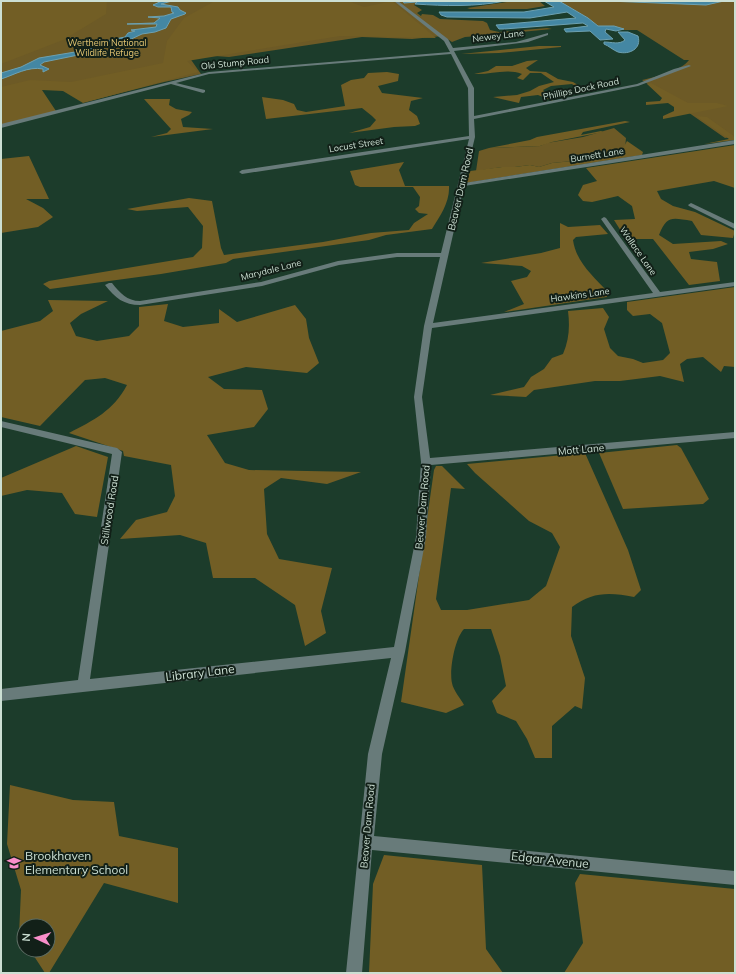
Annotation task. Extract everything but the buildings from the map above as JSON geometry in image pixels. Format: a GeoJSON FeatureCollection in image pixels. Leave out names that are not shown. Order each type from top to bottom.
{"type":"FeatureCollection","features":[{"type":"Feature","properties":{"kind":"street","name":"Beaver Dam Road"},"geometry":{"type":"LineString","coordinates":[[354,973],[375,754],[400,652],[421,537],[426,462],[418,397],[428,326],[472,137],[473,118],[471,88],[446,40],[396,1]]}},
{"type":"Feature","properties":{"kind":"street","name":"Newey Lane"},"geometry":{"type":"LineString","coordinates":[[451,51],[528,41],[546,34]]}},
{"type":"Feature","properties":{"kind":"street","name":"Old Stump Road"},"geometry":{"type":"LineString","coordinates":[[1,126],[209,73],[451,51]]}},
{"type":"Feature","properties":{"kind":"street","name":"Phillips Dock Road"},"geometry":{"type":"LineString","coordinates":[[473,118],[603,93],[646,83],[682,67],[689,66]]}},
{"type":"Feature","properties":{"kind":"street"},"geometry":{"type":"LineString","coordinates":[[169,82],[203,91]]}},
{"type":"Feature","properties":{"kind":"street","name":"Locust Street"},"geometry":{"type":"LineString","coordinates":[[242,172],[472,137]]}},
{"type":"Feature","properties":{"kind":"street","name":"Burnett Lane"},"geometry":{"type":"LineString","coordinates":[[461,185],[735,142]]}},
{"type":"Feature","properties":{"kind":"street"},"geometry":{"type":"LineString","coordinates":[[691,205],[735,227]]}},
{"type":"Feature","properties":{"kind":"street","name":"Wallace Lane"},"geometry":{"type":"LineString","coordinates":[[604,219],[658,294]]}},
{"type":"Feature","properties":{"kind":"street","name":"Marydale Lane"},"geometry":{"type":"LineString","coordinates":[[109,285],[122,300],[140,303],[262,284],[338,263],[397,255],[445,255]]}},
{"type":"Feature","properties":{"kind":"street","name":"Hawkins Lane"},"geometry":{"type":"LineString","coordinates":[[428,326],[735,284]]}},
{"type":"Feature","properties":{"kind":"street","name":"Stillwood Road"},"geometry":{"type":"LineString","coordinates":[[1,424],[117,452],[83,687]]}},
{"type":"Feature","properties":{"kind":"street","name":"Mott Lane"},"geometry":{"type":"LineString","coordinates":[[426,462],[735,436]]}},
{"type":"Feature","properties":{"kind":"street","name":"Library Lane"},"geometry":{"type":"LineString","coordinates":[[1,695],[83,687],[251,666],[400,652]]}},
{"type":"Feature","properties":{"kind":"street","name":"Edgar Avenue"},"geometry":{"type":"LineString","coordinates":[[366,842],[735,878]]}},
{"type":"Feature","properties":{"kind":"green space","name":"Wertheim National Wildlife Refuge"},"geometry":{"type":"Polygon","coordinates":[[[1,1],[413,1],[418,2],[414,5],[422,10],[417,13],[421,16],[422,14],[433,15],[440,19],[483,21],[487,23],[490,30],[499,32],[547,28],[552,29],[465,37],[452,42],[443,36],[412,39],[362,37],[229,57],[187,54],[201,74],[85,102],[71,82],[40,90],[1,126],[1,1]]]}},
{"type":"Feature","properties":{"kind":"green space"},"geometry":{"type":"Polygon","coordinates":[[[513,1],[539,1],[545,6],[527,9],[467,8],[513,1]]]}},
{"type":"Feature","properties":{"kind":"green space"},"geometry":{"type":"Polygon","coordinates":[[[559,1],[735,1],[735,136],[725,138],[642,80],[674,70],[689,60],[684,60],[637,30],[621,30],[614,26],[598,26],[588,18],[559,1]]]}},
{"type":"Feature","properties":{"kind":"green space"},"geometry":{"type":"Polygon","coordinates":[[[614,128],[626,138],[625,148],[621,152],[573,161],[552,163],[539,167],[530,165],[476,171],[479,151],[489,148],[540,146],[547,143],[583,137],[614,128]]]}},
{"type":"Feature","properties":{"kind":"shaded area"},"geometry":{"type":"Polygon","coordinates":[[[1,1],[107,1],[106,14],[63,40],[1,64],[1,1]]]}},
{"type":"Feature","properties":{"kind":"shaded area"},"geometry":{"type":"Polygon","coordinates":[[[348,1],[364,7],[392,1],[436,38],[340,36],[187,61],[198,72],[83,103],[63,91],[42,90],[56,111],[1,125],[1,87],[30,80],[71,82],[163,63],[167,41],[184,18],[213,2],[348,1]]]}},
{"type":"Feature","properties":{"kind":"shaded area"},"geometry":{"type":"Polygon","coordinates":[[[539,46],[561,47],[499,53],[461,54],[539,46]]]}},
{"type":"Feature","properties":{"kind":"shaded area"},"geometry":{"type":"Polygon","coordinates":[[[538,60],[526,68],[530,71],[546,72],[558,79],[573,82],[586,90],[583,92],[572,84],[551,86],[543,90],[553,101],[538,95],[521,97],[519,103],[493,97],[517,95],[554,82],[541,73],[530,73],[523,80],[517,78],[522,74],[516,72],[474,74],[488,71],[496,66],[512,66],[527,61],[538,60]]]}},
{"type":"Feature","properties":{"kind":"shaded area"},"geometry":{"type":"Polygon","coordinates":[[[387,72],[399,74],[398,81],[378,86],[382,93],[423,98],[411,101],[409,110],[417,116],[420,124],[415,126],[394,127],[349,133],[370,127],[376,120],[362,108],[266,119],[262,97],[283,100],[294,104],[297,110],[306,112],[345,106],[341,85],[351,80],[364,78],[368,73],[387,72]]]}},
{"type":"Feature","properties":{"kind":"shaded area"},"geometry":{"type":"Polygon","coordinates":[[[651,83],[688,103],[717,103],[728,106],[663,119],[663,116],[674,111],[674,107],[668,103],[646,105],[646,102],[660,101],[662,98],[647,84],[651,83]]]}},
{"type":"Feature","properties":{"kind":"shaded area"},"geometry":{"type":"Polygon","coordinates":[[[144,99],[170,99],[169,105],[176,109],[192,112],[181,119],[183,127],[213,129],[151,137],[167,133],[171,129],[144,99]]]}},
{"type":"Feature","properties":{"kind":"shaded area"},"geometry":{"type":"Polygon","coordinates":[[[696,116],[707,117],[735,137],[735,140],[704,144],[729,139],[696,116]]]}},
{"type":"Feature","properties":{"kind":"shaded area"},"geometry":{"type":"Polygon","coordinates":[[[625,121],[630,122],[583,132],[581,135],[601,131],[603,132],[552,142],[540,146],[489,148],[530,140],[537,137],[625,121]]]}},
{"type":"Feature","properties":{"kind":"shaded area"},"geometry":{"type":"Polygon","coordinates":[[[627,141],[643,152],[642,155],[466,183],[470,171],[530,165],[539,167],[552,163],[573,161],[621,152],[627,141]]]}},
{"type":"Feature","properties":{"kind":"shaded area"},"geometry":{"type":"Polygon","coordinates":[[[735,145],[735,188],[714,181],[657,191],[661,199],[673,206],[695,212],[735,231],[733,238],[701,235],[692,221],[671,219],[665,224],[659,235],[673,244],[721,241],[728,244],[713,249],[689,252],[691,259],[717,262],[720,281],[689,285],[653,239],[626,239],[614,220],[635,219],[632,206],[618,196],[592,202],[583,201],[578,195],[583,185],[597,181],[586,168],[735,145]]]}},
{"type":"Feature","properties":{"kind":"shaded area"},"geometry":{"type":"Polygon","coordinates":[[[29,156],[49,199],[26,199],[43,208],[53,217],[38,227],[1,233],[1,159],[29,156]]]}},
{"type":"Feature","properties":{"kind":"shaded area"},"geometry":{"type":"Polygon","coordinates":[[[404,162],[399,170],[405,186],[449,186],[448,198],[432,229],[386,235],[369,240],[233,259],[226,263],[161,274],[50,289],[43,284],[49,281],[193,257],[202,248],[203,226],[188,207],[137,211],[127,209],[189,198],[212,201],[221,248],[224,255],[323,242],[371,233],[409,230],[414,223],[428,214],[419,213],[415,209],[419,206],[420,197],[413,187],[360,187],[355,185],[350,171],[404,162]]]}},
{"type":"Feature","properties":{"kind":"shaded area"},"geometry":{"type":"Polygon","coordinates":[[[560,223],[568,227],[600,225],[608,234],[576,237],[573,240],[581,262],[608,292],[607,297],[504,312],[524,304],[511,281],[527,277],[531,271],[522,266],[481,263],[541,253],[560,248],[560,223]]]}},
{"type":"Feature","properties":{"kind":"shaded area"},"geometry":{"type":"Polygon","coordinates":[[[735,287],[735,367],[724,366],[721,372],[703,357],[687,359],[680,364],[684,382],[660,376],[620,381],[595,381],[534,390],[526,397],[490,395],[524,387],[531,377],[544,369],[552,358],[563,354],[567,344],[569,322],[568,311],[603,308],[609,317],[604,329],[610,348],[618,356],[643,363],[663,360],[670,353],[662,323],[650,314],[633,316],[627,310],[627,302],[735,287]]]}},
{"type":"Feature","properties":{"kind":"shaded area"},"geometry":{"type":"Polygon","coordinates":[[[48,300],[108,301],[81,314],[70,323],[76,336],[97,341],[129,336],[139,326],[139,307],[168,304],[164,321],[183,327],[219,323],[219,309],[237,322],[295,305],[306,319],[309,338],[319,363],[307,373],[246,367],[208,377],[224,389],[262,390],[268,409],[254,427],[207,435],[225,463],[249,470],[361,472],[327,484],[281,478],[264,489],[267,534],[279,559],[332,568],[321,611],[326,633],[305,646],[295,605],[255,578],[213,578],[206,543],[180,535],[120,539],[136,520],[167,512],[175,496],[171,465],[124,456],[123,451],[69,433],[102,414],[116,402],[127,385],[105,378],[85,380],[40,426],[1,417],[1,331],[40,321],[53,311],[48,300]]]}},
{"type":"Feature","properties":{"kind":"shaded area"},"geometry":{"type":"Polygon","coordinates":[[[677,445],[681,448],[709,499],[703,504],[623,509],[599,453],[677,445]]]}},
{"type":"Feature","properties":{"kind":"shaded area"},"geometry":{"type":"Polygon","coordinates":[[[76,446],[108,457],[97,517],[75,514],[62,493],[27,490],[1,496],[1,478],[76,446]]]}},
{"type":"Feature","properties":{"kind":"shaded area"},"geometry":{"type":"Polygon","coordinates":[[[585,453],[628,550],[641,590],[634,597],[617,594],[601,594],[587,598],[572,607],[571,636],[585,678],[582,709],[575,706],[552,726],[552,758],[535,758],[527,739],[516,721],[497,713],[492,701],[506,686],[500,656],[491,629],[464,629],[455,647],[451,677],[454,689],[464,705],[446,713],[401,702],[434,470],[436,466],[442,466],[465,489],[451,488],[436,599],[441,610],[467,610],[529,600],[546,586],[560,547],[552,533],[529,521],[475,473],[467,464],[585,453]]]}},
{"type":"Feature","properties":{"kind":"shaded area"},"geometry":{"type":"Polygon","coordinates":[[[10,785],[73,800],[114,802],[119,836],[178,848],[178,903],[104,883],[49,973],[45,973],[35,958],[56,958],[56,918],[20,918],[21,890],[7,844],[10,785]]]}},
{"type":"Feature","properties":{"kind":"shaded area"},"geometry":{"type":"Polygon","coordinates":[[[384,855],[482,865],[486,949],[503,973],[369,973],[373,884],[384,855]]]}},
{"type":"Feature","properties":{"kind":"shaded area"},"geometry":{"type":"Polygon","coordinates":[[[580,874],[735,889],[735,973],[564,973],[583,943],[575,883],[580,874]]]}},
{"type":"Feature","properties":{"kind":"water"},"geometry":{"type":"Polygon","coordinates":[[[162,1],[172,1],[161,4],[178,7],[186,13],[171,19],[166,28],[155,32],[142,34],[127,41],[113,42],[88,53],[44,62],[40,65],[49,69],[43,72],[43,69],[37,68],[21,71],[1,79],[1,73],[21,67],[39,58],[81,51],[110,40],[125,37],[128,33],[135,31],[131,30],[156,27],[157,24],[127,24],[154,23],[160,18],[148,17],[164,16],[174,13],[172,12],[171,7],[158,7],[153,5],[162,1]]]}},
{"type":"Feature","properties":{"kind":"water"},"geometry":{"type":"Polygon","coordinates":[[[403,1],[505,1],[449,6],[415,4],[417,2],[404,3],[403,1]]]}},
{"type":"Feature","properties":{"kind":"water"},"geometry":{"type":"Polygon","coordinates":[[[544,1],[559,1],[588,18],[598,26],[614,26],[624,29],[616,31],[606,29],[605,32],[613,39],[600,40],[590,31],[566,32],[564,29],[588,26],[583,23],[504,29],[499,29],[496,25],[576,18],[567,12],[530,18],[447,17],[441,15],[439,12],[524,12],[554,7],[544,1]]]}},
{"type":"Feature","properties":{"kind":"water"},"geometry":{"type":"Polygon","coordinates":[[[608,1],[724,1],[706,5],[608,1]]]}},
{"type":"Feature","properties":{"kind":"water"},"geometry":{"type":"Polygon","coordinates":[[[618,32],[628,32],[638,36],[639,41],[634,50],[622,53],[604,44],[604,42],[623,42],[625,40],[618,32]]]}},
{"type":"Feature","properties":{"kind":"place","name":"Brookhaven Elementary School"},"geometry":{"type":"Point","coordinates":[14,863]}}]}
